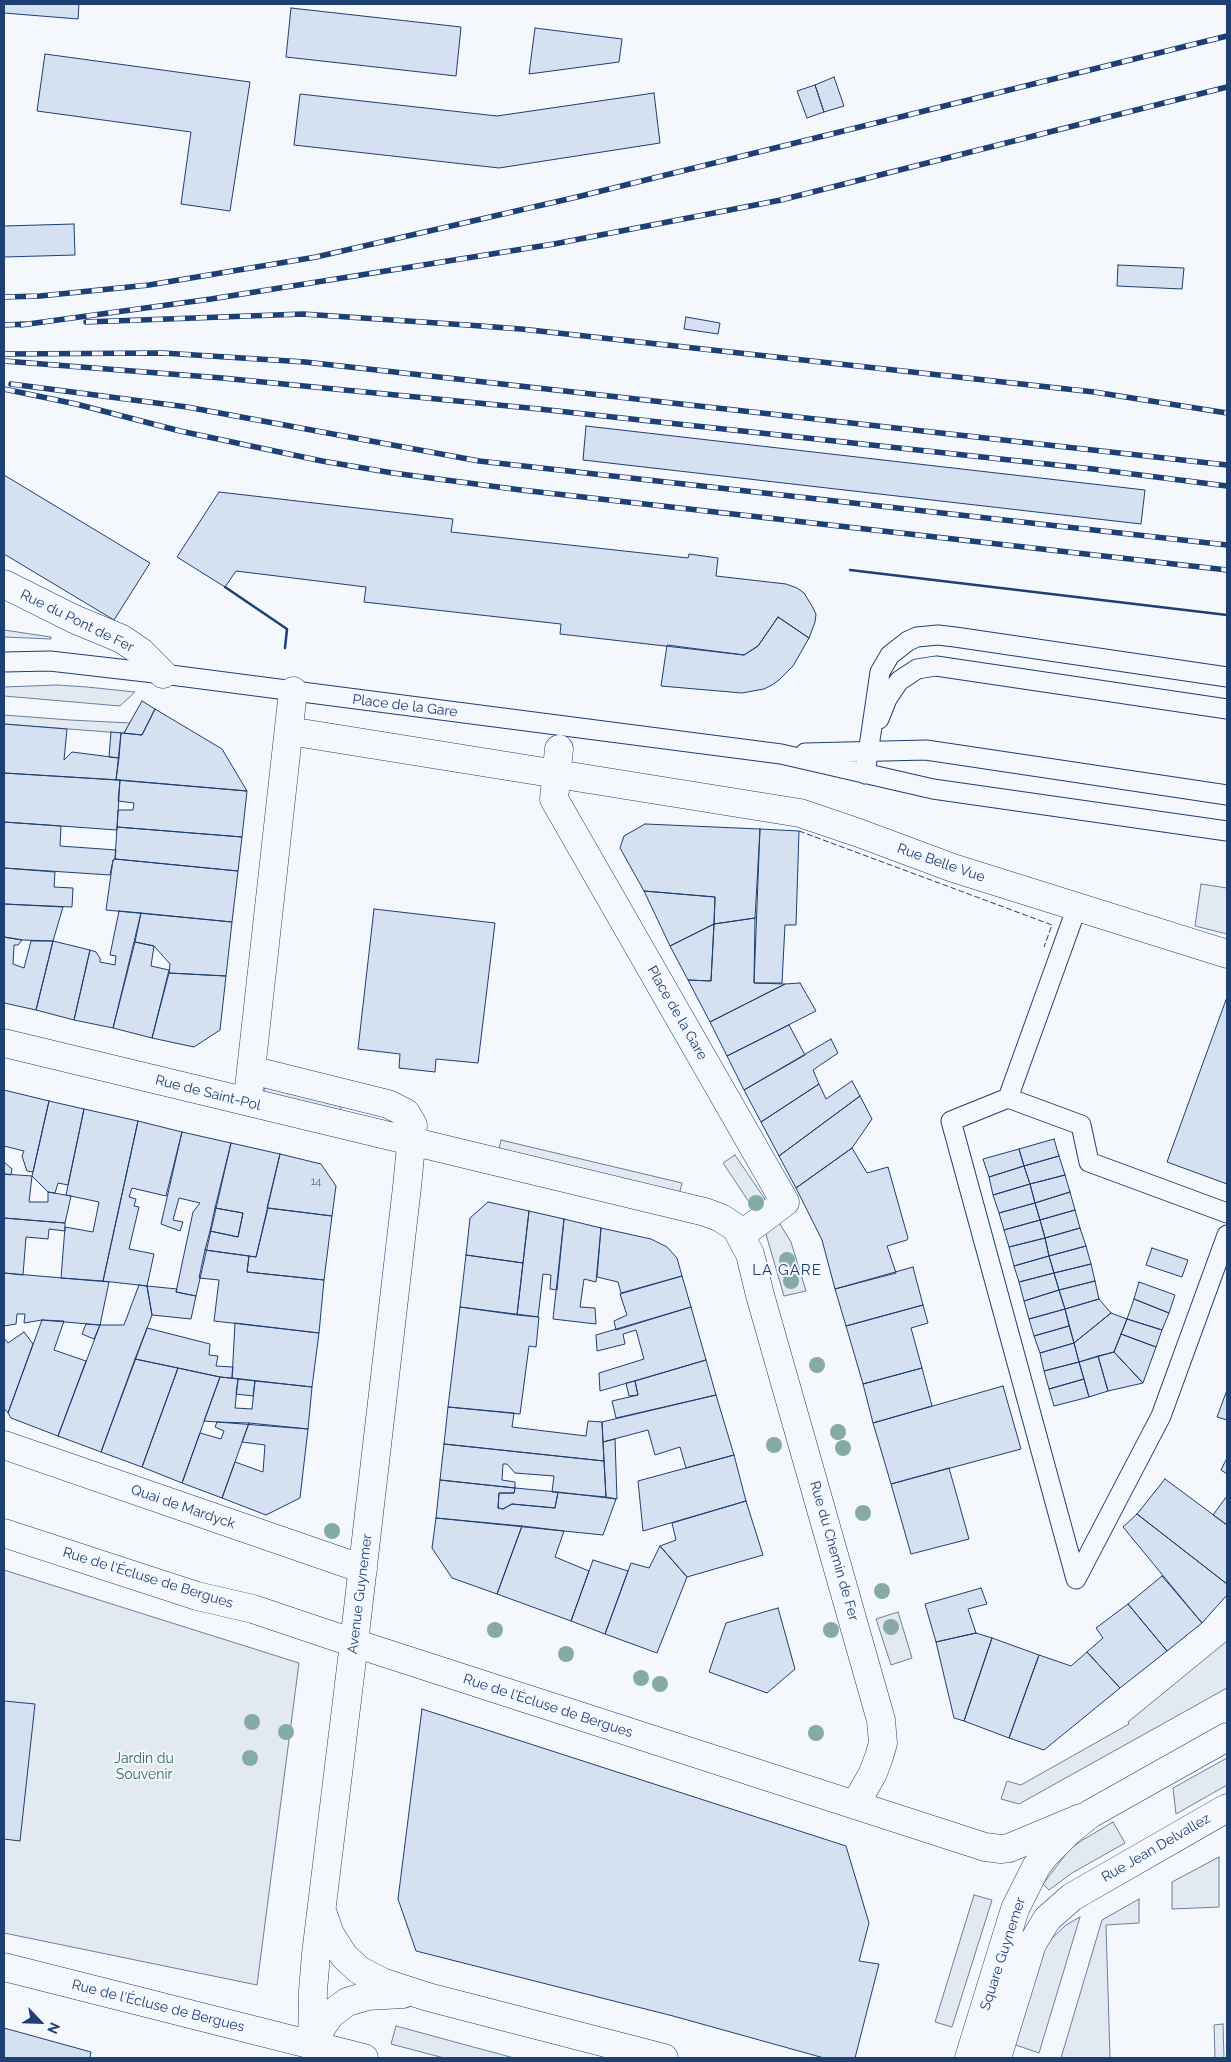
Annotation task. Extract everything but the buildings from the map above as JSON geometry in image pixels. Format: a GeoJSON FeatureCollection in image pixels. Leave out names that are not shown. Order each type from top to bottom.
{"type":"FeatureCollection","features":[{"type":"Feature","properties":{"kind":"street","name":"Rue du Pont de Fer"},"geometry":{"type":"LineString","coordinates":[[4,584],[74,619],[122,639],[141,652],[163,674]]}},
{"type":"Feature","properties":{"kind":"street"},"geometry":{"type":"LineString","coordinates":[[247,1102],[293,691]]}},
{"type":"Feature","properties":{"kind":"street"},"geometry":{"type":"LineString","coordinates":[[289,731],[558,761]]}},
{"type":"Feature","properties":{"kind":"street","name":"Rue Belle Vue"},"geometry":{"type":"LineString","coordinates":[[558,761],[652,788],[800,813],[852,830],[953,868],[1227,954]]}},
{"type":"Feature","properties":{"kind":"street","name":"Place de la Gare"},"geometry":{"type":"LineString","coordinates":[[558,761],[554,799],[785,1202],[741,1235]]}},
{"type":"Feature","properties":{"kind":"street","name":"Rue de Saint-Pol"},"geometry":{"type":"LineString","coordinates":[[4,1043],[412,1143]]}},
{"type":"Feature","properties":{"kind":"street"},"geometry":{"type":"LineString","coordinates":[[251,1070],[399,1108],[406,1113],[413,1125],[412,1143],[705,1212],[728,1222],[741,1235]]}},
{"type":"Feature","properties":{"kind":"street","name":"Avenue Guynemer"},"geometry":{"type":"LineString","coordinates":[[311,2052],[313,1991],[322,1910],[412,1143]]}},
{"type":"Feature","properties":{"kind":"street","name":"Rue du Chemin de Fer"},"geometry":{"type":"LineString","coordinates":[[741,1235],[750,1254],[883,1728],[883,1742],[877,1764],[855,1805]]}},
{"type":"Feature","properties":{"kind":"street","name":"Quai de Mardyck"},"geometry":{"type":"LineString","coordinates":[[4,1445],[363,1569]]}},
{"type":"Feature","properties":{"kind":"street","name":"Rue de l'Écluse de Bergues"},"geometry":{"type":"LineString","coordinates":[[4,1532],[196,1596],[253,1609],[985,1847],[1001,1849],[1032,1840],[1090,1814]]}},
{"type":"Feature","properties":{"kind":"street"},"geometry":{"type":"LineString","coordinates":[[1090,1814],[1227,1738]]}},
{"type":"Feature","properties":{"kind":"street","name":"Rue Jean Delvallez"},"geometry":{"type":"LineString","coordinates":[[1086,1889],[1227,1808]]}},
{"type":"Feature","properties":{"kind":"street","name":"Square Guynemer"},"geometry":{"type":"LineString","coordinates":[[969,2058],[1010,1924],[1023,1893],[1036,1867],[1045,1855],[1069,1831],[1090,1814]]}},
{"type":"Feature","properties":{"kind":"street","name":"Square Guynemer"},"geometry":{"type":"LineString","coordinates":[[997,2058],[1036,1935],[1056,1909],[1086,1889]]}},
{"type":"Feature","properties":{"kind":"street"},"geometry":{"type":"LineString","coordinates":[[322,1910],[337,1946],[353,1965],[382,1982],[420,1994],[664,2058]]}},
{"type":"Feature","properties":{"kind":"street","name":"Rue de l'Écluse de Bergues"},"geometry":{"type":"LineString","coordinates":[[4,1967],[311,2052],[364,2058]]}},
{"type":"Feature","properties":{"kind":"street"},"geometry":{"type":"LineString","coordinates":[[311,2052],[323,2025],[331,2014],[347,2002],[378,1994],[420,1994]]}},
{"type":"Feature","properties":{"kind":"lane"},"geometry":{"type":"LineString","coordinates":[[864,774],[880,672],[890,655],[908,641],[917,637],[938,635],[955,637],[1227,677]]}},
{"type":"Feature","properties":{"kind":"lane","name":"Rue du Pont de Fer"},"geometry":{"type":"LineString","coordinates":[[4,662],[50,661],[163,674]]}},
{"type":"Feature","properties":{"kind":"lane"},"geometry":{"type":"LineString","coordinates":[[867,751],[882,710],[892,690],[908,674],[926,666],[1227,709]]}},
{"type":"Feature","properties":{"kind":"lane","name":"Place de la Gare"},"geometry":{"type":"LineString","coordinates":[[163,674],[781,754]]}},
{"type":"Feature","properties":{"kind":"lane"},"geometry":{"type":"LineString","coordinates":[[781,754],[926,750],[1227,795]]}},
{"type":"Feature","properties":{"kind":"lane"},"geometry":{"type":"LineString","coordinates":[[781,754],[933,789],[1227,831]]}},
{"type":"Feature","properties":{"kind":"lane"},"geometry":{"type":"LineString","coordinates":[[1008,1098],[1077,907]]}},
{"type":"Feature","properties":{"kind":"lane"},"geometry":{"type":"LineString","coordinates":[[1227,1213],[1089,1162],[1081,1125],[1008,1098],[951,1121],[1076,1579],[1161,1416],[1227,1235]]}},
{"type":"Feature","properties":{"kind":"green space"},"geometry":{"type":"Polygon","coordinates":[[[4,630],[51,637],[51,639],[4,637],[4,630]]]}},
{"type":"Feature","properties":{"kind":"green space"},"geometry":{"type":"Polygon","coordinates":[[[57,685],[135,692],[120,706],[4,696],[4,687],[57,685]]]}},
{"type":"Feature","properties":{"kind":"green space"},"geometry":{"type":"Polygon","coordinates":[[[4,715],[130,723],[124,733],[121,733],[4,724],[4,715]]]}},
{"type":"Feature","properties":{"kind":"green space"},"geometry":{"type":"Polygon","coordinates":[[[1201,884],[1227,888],[1227,934],[1195,926],[1201,884]]]}},
{"type":"Feature","properties":{"kind":"green space"},"geometry":{"type":"Polygon","coordinates":[[[265,1086],[342,1104],[339,1115],[263,1096],[265,1086]]]}},
{"type":"Feature","properties":{"kind":"green space"},"geometry":{"type":"Polygon","coordinates":[[[501,1140],[682,1183],[679,1195],[498,1153],[501,1140]]]}},
{"type":"Feature","properties":{"kind":"green space"},"geometry":{"type":"Polygon","coordinates":[[[735,1155],[767,1202],[755,1211],[723,1163],[735,1155]]]}},
{"type":"Feature","properties":{"kind":"green space"},"geometry":{"type":"Polygon","coordinates":[[[775,1216],[791,1242],[806,1291],[784,1296],[763,1224],[775,1216]]]}},
{"type":"Feature","properties":{"kind":"green space","name":"Jardin du Souvenir"},"geometry":{"type":"Polygon","coordinates":[[[4,1570],[299,1663],[257,1985],[4,1933],[4,1570]]]}},
{"type":"Feature","properties":{"kind":"green space"},"geometry":{"type":"Polygon","coordinates":[[[898,1612],[912,1658],[891,1665],[876,1619],[898,1612]]]}},
{"type":"Feature","properties":{"kind":"green space"},"geometry":{"type":"Polygon","coordinates":[[[1227,1641],[1227,1688],[1019,1804],[1001,1799],[1007,1781],[1021,1785],[1129,1724],[1128,1722],[1227,1641]]]}},
{"type":"Feature","properties":{"kind":"green space"},"geometry":{"type":"Polygon","coordinates":[[[1227,1758],[1227,1785],[1176,1814],[1173,1788],[1227,1758]]]}},
{"type":"Feature","properties":{"kind":"green space"},"geometry":{"type":"Polygon","coordinates":[[[1113,1822],[1125,1843],[1072,1873],[1049,1890],[1043,1884],[1069,1850],[1113,1822]]]}},
{"type":"Feature","properties":{"kind":"green space"},"geometry":{"type":"Polygon","coordinates":[[[1219,1857],[1219,1907],[1172,1909],[1172,1882],[1219,1857]]]}},
{"type":"Feature","properties":{"kind":"green space"},"geometry":{"type":"Polygon","coordinates":[[[974,1895],[992,1900],[952,2027],[935,2022],[974,1895]]]}},
{"type":"Feature","properties":{"kind":"green space"},"geometry":{"type":"Polygon","coordinates":[[[1139,1899],[1139,1923],[1106,1925],[1110,2058],[1061,2058],[1102,1920],[1139,1899]]]}},
{"type":"Feature","properties":{"kind":"green space"},"geometry":{"type":"Polygon","coordinates":[[[1080,1917],[1039,2053],[1013,2044],[1038,1963],[1048,1942],[1066,1925],[1080,1917]]]}},
{"type":"Feature","properties":{"kind":"green space"},"geometry":{"type":"Polygon","coordinates":[[[1223,2024],[1224,2058],[1215,2058],[1214,2025],[1223,2024]]]}},
{"type":"Feature","properties":{"kind":"green space"},"geometry":{"type":"Polygon","coordinates":[[[396,2026],[514,2058],[444,2058],[391,2044],[396,2026]]]}},
{"type":"Feature","properties":{"kind":"railway"},"geometry":{"type":"LineString","coordinates":[[4,297],[40,296],[149,285],[316,257],[577,197],[1227,36]]}},
{"type":"Feature","properties":{"kind":"railway"},"geometry":{"type":"LineString","coordinates":[[21,325],[211,299],[554,244],[781,200],[1227,87]]}},
{"type":"Feature","properties":{"kind":"railway"},"geometry":{"type":"LineString","coordinates":[[86,322],[303,314],[521,329],[1094,392],[1227,413]]}},
{"type":"Feature","properties":{"kind":"railway"},"geometry":{"type":"LineString","coordinates":[[4,325],[26,324]]}},
{"type":"Feature","properties":{"kind":"railway"},"geometry":{"type":"LineString","coordinates":[[4,354],[163,353],[305,362],[1227,465]]}},
{"type":"Feature","properties":{"kind":"railway"},"geometry":{"type":"LineString","coordinates":[[4,361],[222,378],[539,409],[1093,469],[1227,486]]}},
{"type":"Feature","properties":{"kind":"railway"},"geometry":{"type":"LineString","coordinates":[[11,384],[187,407],[479,461],[1227,545]]}},
{"type":"Feature","properties":{"kind":"railway"},"geometry":{"type":"LineString","coordinates":[[4,389],[76,404],[180,431],[322,461],[393,473],[521,490],[1227,570]]}},
{"type":"Feature","properties":{"kind":"fence"},"geometry":{"type":"LineString","coordinates":[[799,831],[1052,925],[1044,947]]}},
{"type":"Feature","properties":{"kind":"wall"},"geometry":{"type":"LineString","coordinates":[[850,570],[1227,615]]}},
{"type":"Feature","properties":{"kind":"wall"},"geometry":{"type":"LineString","coordinates":[[225,587],[287,629],[285,648]]}},
{"type":"Feature","properties":{"kind":"district","name":"LA GARE"},"geometry":{"type":"Point","coordinates":[787,1270]}}]}
